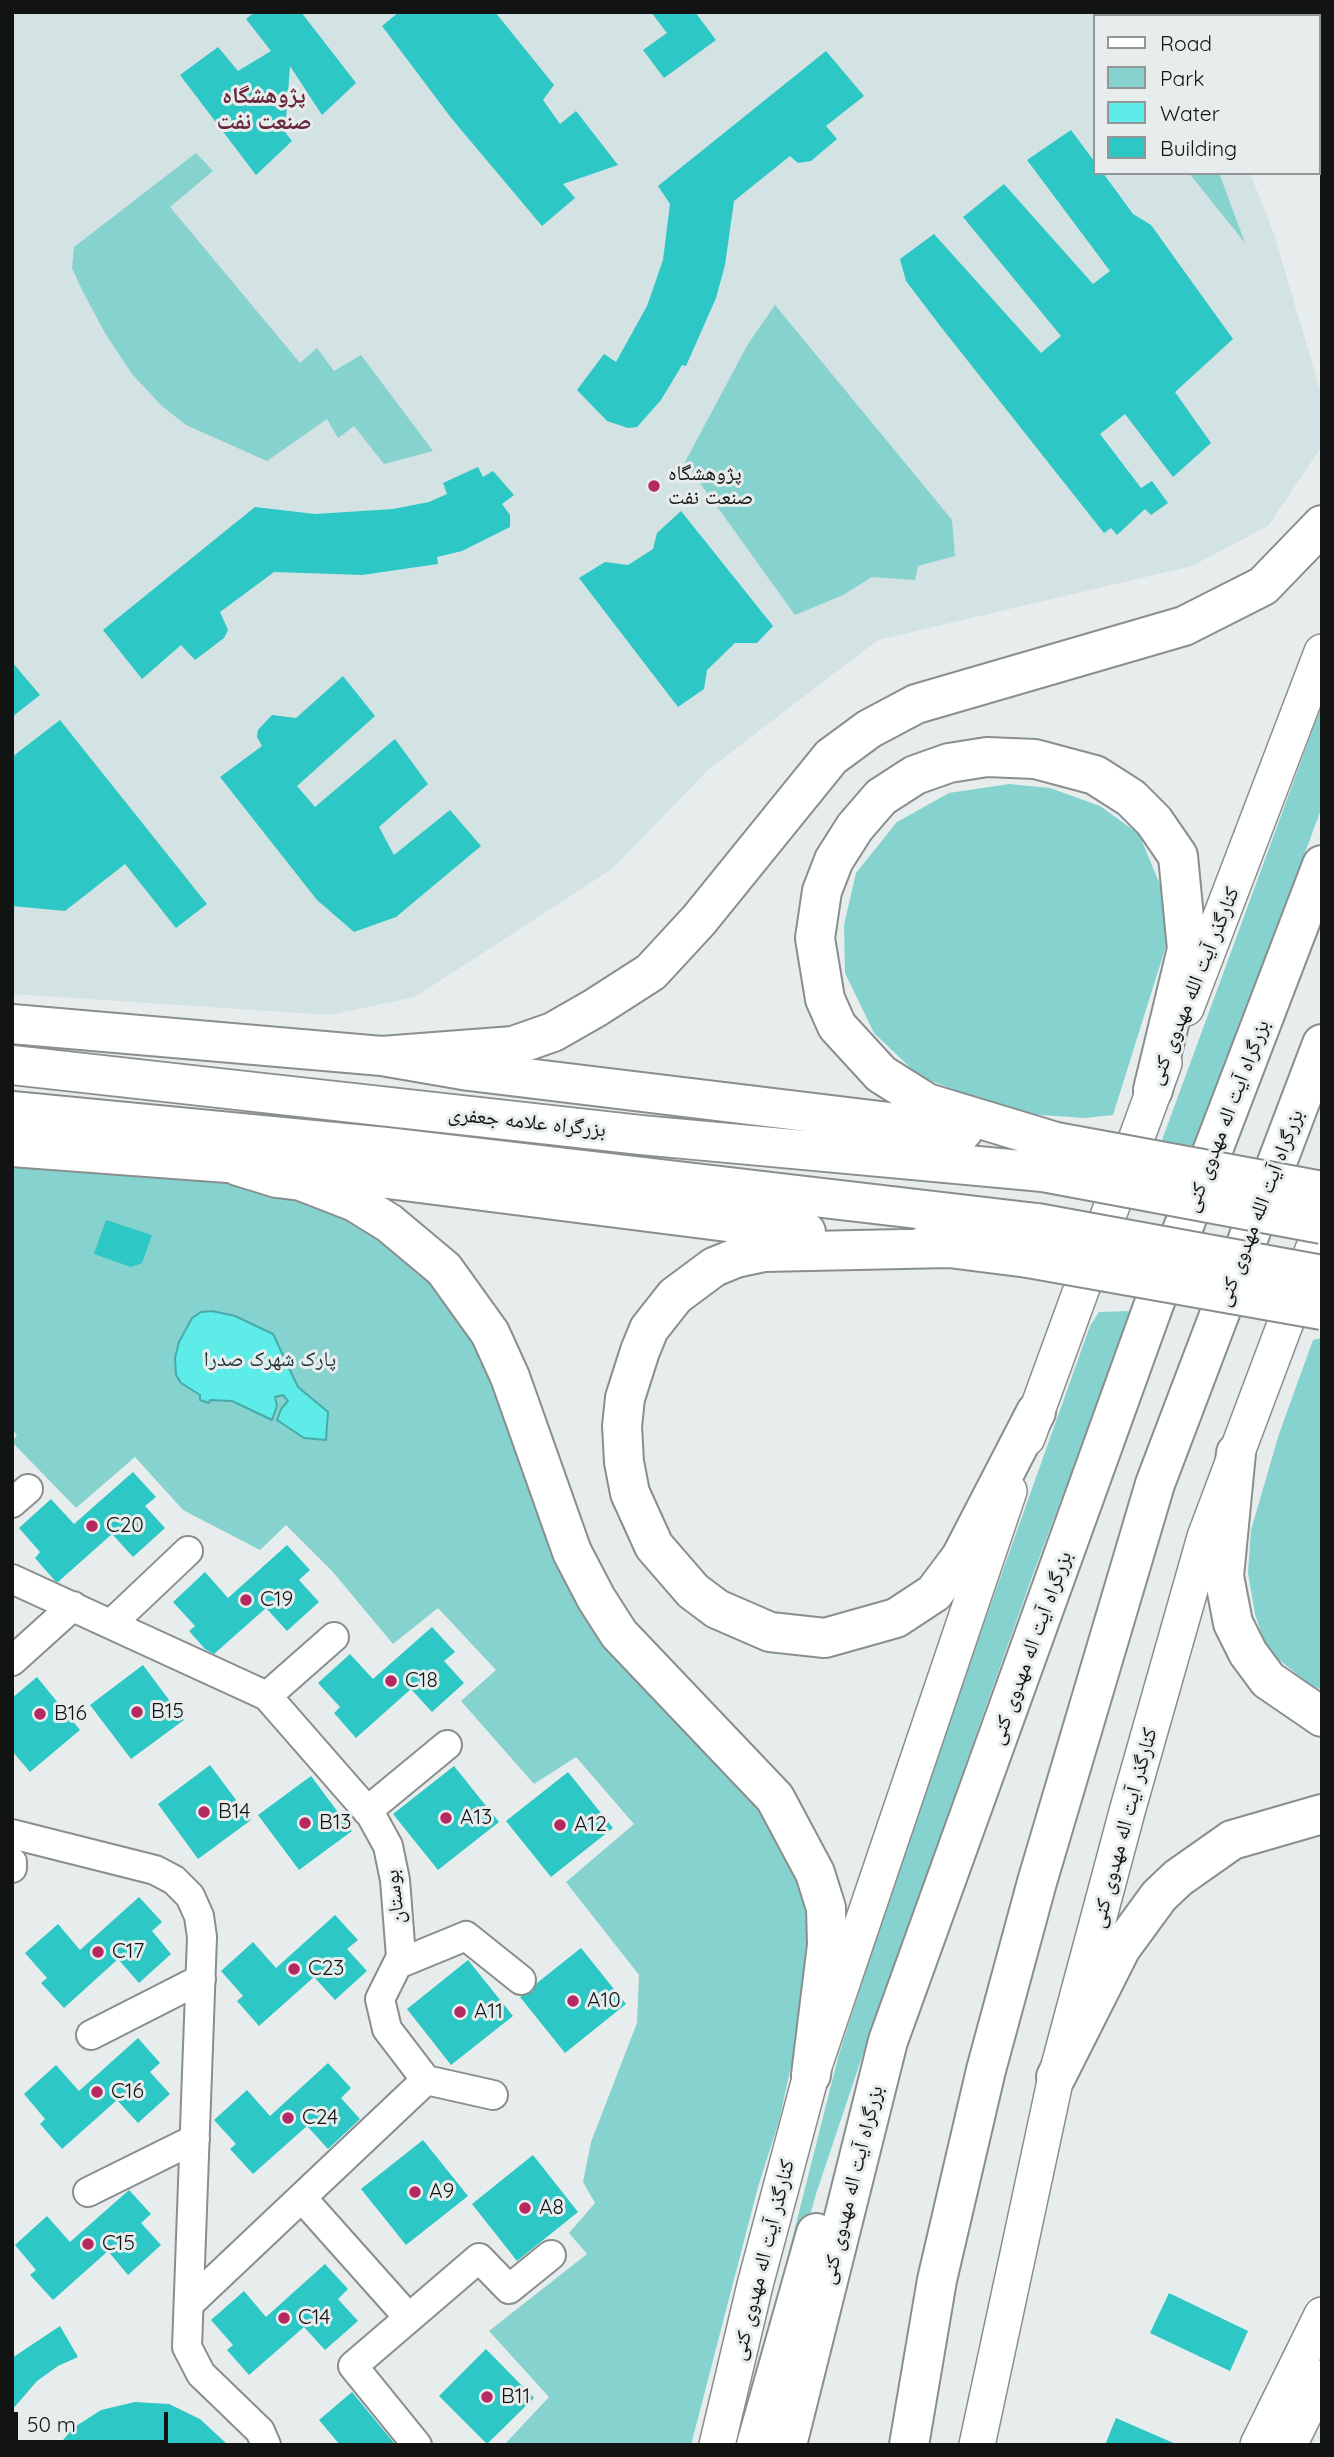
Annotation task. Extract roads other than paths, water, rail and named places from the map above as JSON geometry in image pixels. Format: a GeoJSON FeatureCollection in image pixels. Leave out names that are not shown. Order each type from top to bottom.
{"type":"FeatureCollection","features":[{"type":"Feature","properties":{"kind":"highway"},"geometry":{"type":"LineString","coordinates":[[382,1056],[513,1046],[553,1032],[596,1008],[651,972],[699,920],[831,757],[869,729],[916,704],[1184,626],[1263,586],[1322,525]]}},
{"type":"Feature","properties":{"kind":"highway"},"geometry":{"type":"LineString","coordinates":[[1153,1090],[1187,949],[1178,856],[1154,821],[1131,798],[1095,775],[1035,759],[987,757],[949,763],[915,775],[881,797],[855,827],[834,860],[822,891],[815,938],[825,999],[837,1026],[881,1074],[927,1102],[1049,1157],[1322,1225]]}},
{"type":"Feature","properties":{"kind":"highway","name":"بزرگراه آیت اله مهدوی کنی"},"geometry":{"type":"LineString","coordinates":[[787,2445],[888,2041],[1154,1304],[1322,865]]}},
{"type":"Feature","properties":{"kind":"highway"},"geometry":{"type":"LineString","coordinates":[[12,1024],[382,1056],[1049,1157],[1322,1191]]}},
{"type":"Feature","properties":{"kind":"highway","name":"بزرگراه آیت الله مهدوی کنی"},"geometry":{"type":"LineString","coordinates":[[909,2445],[937,2280],[989,2056],[1155,1484],[1322,1044]]}},
{"type":"Feature","properties":{"kind":"highway","name":"بزرگراه علامه جعفری"},"geometry":{"type":"LineString","coordinates":[[12,1065],[641,1135],[1049,1157]]}},
{"type":"Feature","properties":{"kind":"highway","name":"بزرگراه علامه جعفری"},"geometry":{"type":"LineString","coordinates":[[12,1111],[386,1147],[1032,1240]]}},
{"type":"Feature","properties":{"kind":"highway"},"geometry":{"type":"LineString","coordinates":[[12,1147],[238,1166],[309,1169],[949,1248]]}},
{"type":"Feature","properties":{"kind":"highway"},"geometry":{"type":"LineString","coordinates":[[238,1166],[277,1178],[302,1181],[355,1202],[419,1245],[444,1269],[472,1305],[510,1377],[572,1552],[596,1598],[619,1634],[775,1798],[815,1873],[825,1908],[827,1945],[811,2075]]}},
{"type":"Feature","properties":{"kind":"highway"},"geometry":{"type":"LineString","coordinates":[[1032,1240],[1322,1310]]}},
{"type":"Feature","properties":{"kind":"highway"},"geometry":{"type":"LineString","coordinates":[[1036,1412],[961,1558],[934,1593],[896,1618],[825,1638],[770,1632],[726,1613],[693,1591],[671,1570],[649,1537],[630,1493],[624,1462],[625,1398],[649,1329],[675,1296],[714,1267],[736,1258],[764,1252],[949,1248],[1032,1240],[1322,1275]]}},
{"type":"Feature","properties":{"kind":"highway"},"geometry":{"type":"LineString","coordinates":[[1236,1453],[1224,1576],[1226,1599],[1233,1623],[1248,1653],[1268,1680],[1322,1717]]}},
{"type":"Feature","properties":{"kind":"highway"},"geometry":{"type":"LineString","coordinates":[[1056,2077],[1121,1948],[1159,1896],[1178,1878],[1232,1840],[1322,1814]]}},
{"type":"Feature","properties":{"kind":"highway"},"geometry":{"type":"LineString","coordinates":[[756,2445],[809,2252],[888,2041]]}},
{"type":"Feature","properties":{"kind":"main road","name":"کنارگذر آیت الله مهدوی کنی"},"geometry":{"type":"LineString","coordinates":[[1068,1320],[1153,1090],[1322,652]]}},
{"type":"Feature","properties":{"kind":"main road","name":"کنارگذر آیت اله مهدوی کنی"},"geometry":{"type":"LineString","coordinates":[[977,2445],[1056,2077],[1205,1538],[1322,1225]]}},
{"type":"Feature","properties":{"kind":"main road","name":"کنارگذر آیت اله مهدوی کنی"},"geometry":{"type":"LineString","coordinates":[[717,2445],[755,2285],[811,2075],[1068,1320]]}},
{"type":"Feature","properties":{"kind":"main road"},"geometry":{"type":"LineString","coordinates":[[1258,2445],[1322,2315]]}},
{"type":"Feature","properties":{"kind":"main road"},"geometry":{"type":"LineString","coordinates":[[1289,2445],[1322,2378]]}},
{"type":"Feature","properties":{"kind":"street"},"geometry":{"type":"LineString","coordinates":[[111,1624],[188,1551]]}},
{"type":"Feature","properties":{"kind":"street","name":"بوستان"},"geometry":{"type":"LineString","coordinates":[[12,1579],[267,1696],[367,1811],[388,1846],[401,1957],[380,1999],[387,2029],[425,2080]]}},
{"type":"Feature","properties":{"kind":"street"},"geometry":{"type":"LineString","coordinates":[[12,1661],[72,1606]]}},
{"type":"Feature","properties":{"kind":"street"},"geometry":{"type":"LineString","coordinates":[[267,1696],[334,1637]]}},
{"type":"Feature","properties":{"kind":"street"},"geometry":{"type":"LineString","coordinates":[[367,1811],[447,1745]]}},
{"type":"Feature","properties":{"kind":"street"},"geometry":{"type":"LineString","coordinates":[[12,1833],[155,1870],[174,1880],[190,1896],[200,1916],[201,1979],[187,2347],[201,2374],[260,2431],[266,2445]]}},
{"type":"Feature","properties":{"kind":"street"},"geometry":{"type":"LineString","coordinates":[[12,1862],[12,1868]]}},
{"type":"Feature","properties":{"kind":"street"},"geometry":{"type":"LineString","coordinates":[[398,1964],[466,1936],[521,1980]]}},
{"type":"Feature","properties":{"kind":"street"},"geometry":{"type":"LineString","coordinates":[[91,2035],[201,1979]]}},
{"type":"Feature","properties":{"kind":"street"},"geometry":{"type":"LineString","coordinates":[[190,2303],[425,2080],[493,2095]]}},
{"type":"Feature","properties":{"kind":"street"},"geometry":{"type":"LineString","coordinates":[[88,2192],[195,2139]]}},
{"type":"Feature","properties":{"kind":"street"},"geometry":{"type":"LineString","coordinates":[[302,2198],[409,2318]]}},
{"type":"Feature","properties":{"kind":"street"},"geometry":{"type":"LineString","coordinates":[[416,2445],[352,2366],[480,2258],[509,2289],[551,2255]]}},
{"type":"Feature","properties":{"kind":"water"},"geometry":{"type":"Polygon","coordinates":[[[212,1311],[235,1316],[273,1334],[298,1387],[328,1412],[326,1440],[304,1438],[277,1420],[288,1401],[283,1395],[275,1397],[277,1406],[272,1420],[232,1401],[210,1400],[209,1403],[200,1400],[200,1395],[181,1383],[176,1375],[175,1358],[179,1342],[192,1318],[201,1312],[212,1311]]]}},
{"type":"Feature","properties":{"kind":"place","name":"پژوهشگاه صنعت نفت"},"geometry":{"type":"Point","coordinates":[654,486]}},
{"type":"Feature","properties":{"kind":"place","name":"C20"},"geometry":{"type":"Point","coordinates":[92,1526]}},
{"type":"Feature","properties":{"kind":"place","name":"C19"},"geometry":{"type":"Point","coordinates":[246,1600]}},
{"type":"Feature","properties":{"kind":"place","name":"C18"},"geometry":{"type":"Point","coordinates":[391,1681]}},
{"type":"Feature","properties":{"kind":"place","name":"B15"},"geometry":{"type":"Point","coordinates":[137,1712]}},
{"type":"Feature","properties":{"kind":"place","name":"B16"},"geometry":{"type":"Point","coordinates":[40,1714]}},
{"type":"Feature","properties":{"kind":"place","name":"B14"},"geometry":{"type":"Point","coordinates":[204,1812]}},
{"type":"Feature","properties":{"kind":"place","name":"A13"},"geometry":{"type":"Point","coordinates":[446,1818]}},
{"type":"Feature","properties":{"kind":"place","name":"B13"},"geometry":{"type":"Point","coordinates":[305,1823]}},
{"type":"Feature","properties":{"kind":"place","name":"A12"},"geometry":{"type":"Point","coordinates":[560,1825]}},
{"type":"Feature","properties":{"kind":"place","name":"C17"},"geometry":{"type":"Point","coordinates":[98,1952]}},
{"type":"Feature","properties":{"kind":"place","name":"C23"},"geometry":{"type":"Point","coordinates":[294,1969]}},
{"type":"Feature","properties":{"kind":"place","name":"A10"},"geometry":{"type":"Point","coordinates":[573,2001]}},
{"type":"Feature","properties":{"kind":"place","name":"A11"},"geometry":{"type":"Point","coordinates":[460,2012]}},
{"type":"Feature","properties":{"kind":"place","name":"C16"},"geometry":{"type":"Point","coordinates":[97,2092]}},
{"type":"Feature","properties":{"kind":"place","name":"C24"},"geometry":{"type":"Point","coordinates":[288,2118]}},
{"type":"Feature","properties":{"kind":"place","name":"A9"},"geometry":{"type":"Point","coordinates":[415,2192]}},
{"type":"Feature","properties":{"kind":"place","name":"A8"},"geometry":{"type":"Point","coordinates":[525,2208]}},
{"type":"Feature","properties":{"kind":"place","name":"C15"},"geometry":{"type":"Point","coordinates":[88,2244]}},
{"type":"Feature","properties":{"kind":"place","name":"C14"},"geometry":{"type":"Point","coordinates":[284,2318]}},
{"type":"Feature","properties":{"kind":"place","name":"B11"},"geometry":{"type":"Point","coordinates":[487,2397]}},
{"type":"Feature","properties":{"kind":"district","name":"پژوهشگاه صنعت نفت"},"geometry":{"type":"Point","coordinates":[264,109]}},
{"type":"Feature","properties":{"kind":"park label","name":"پارک شهرک صدرا"},"geometry":{"type":"Point","coordinates":[270,1360]}}]}
